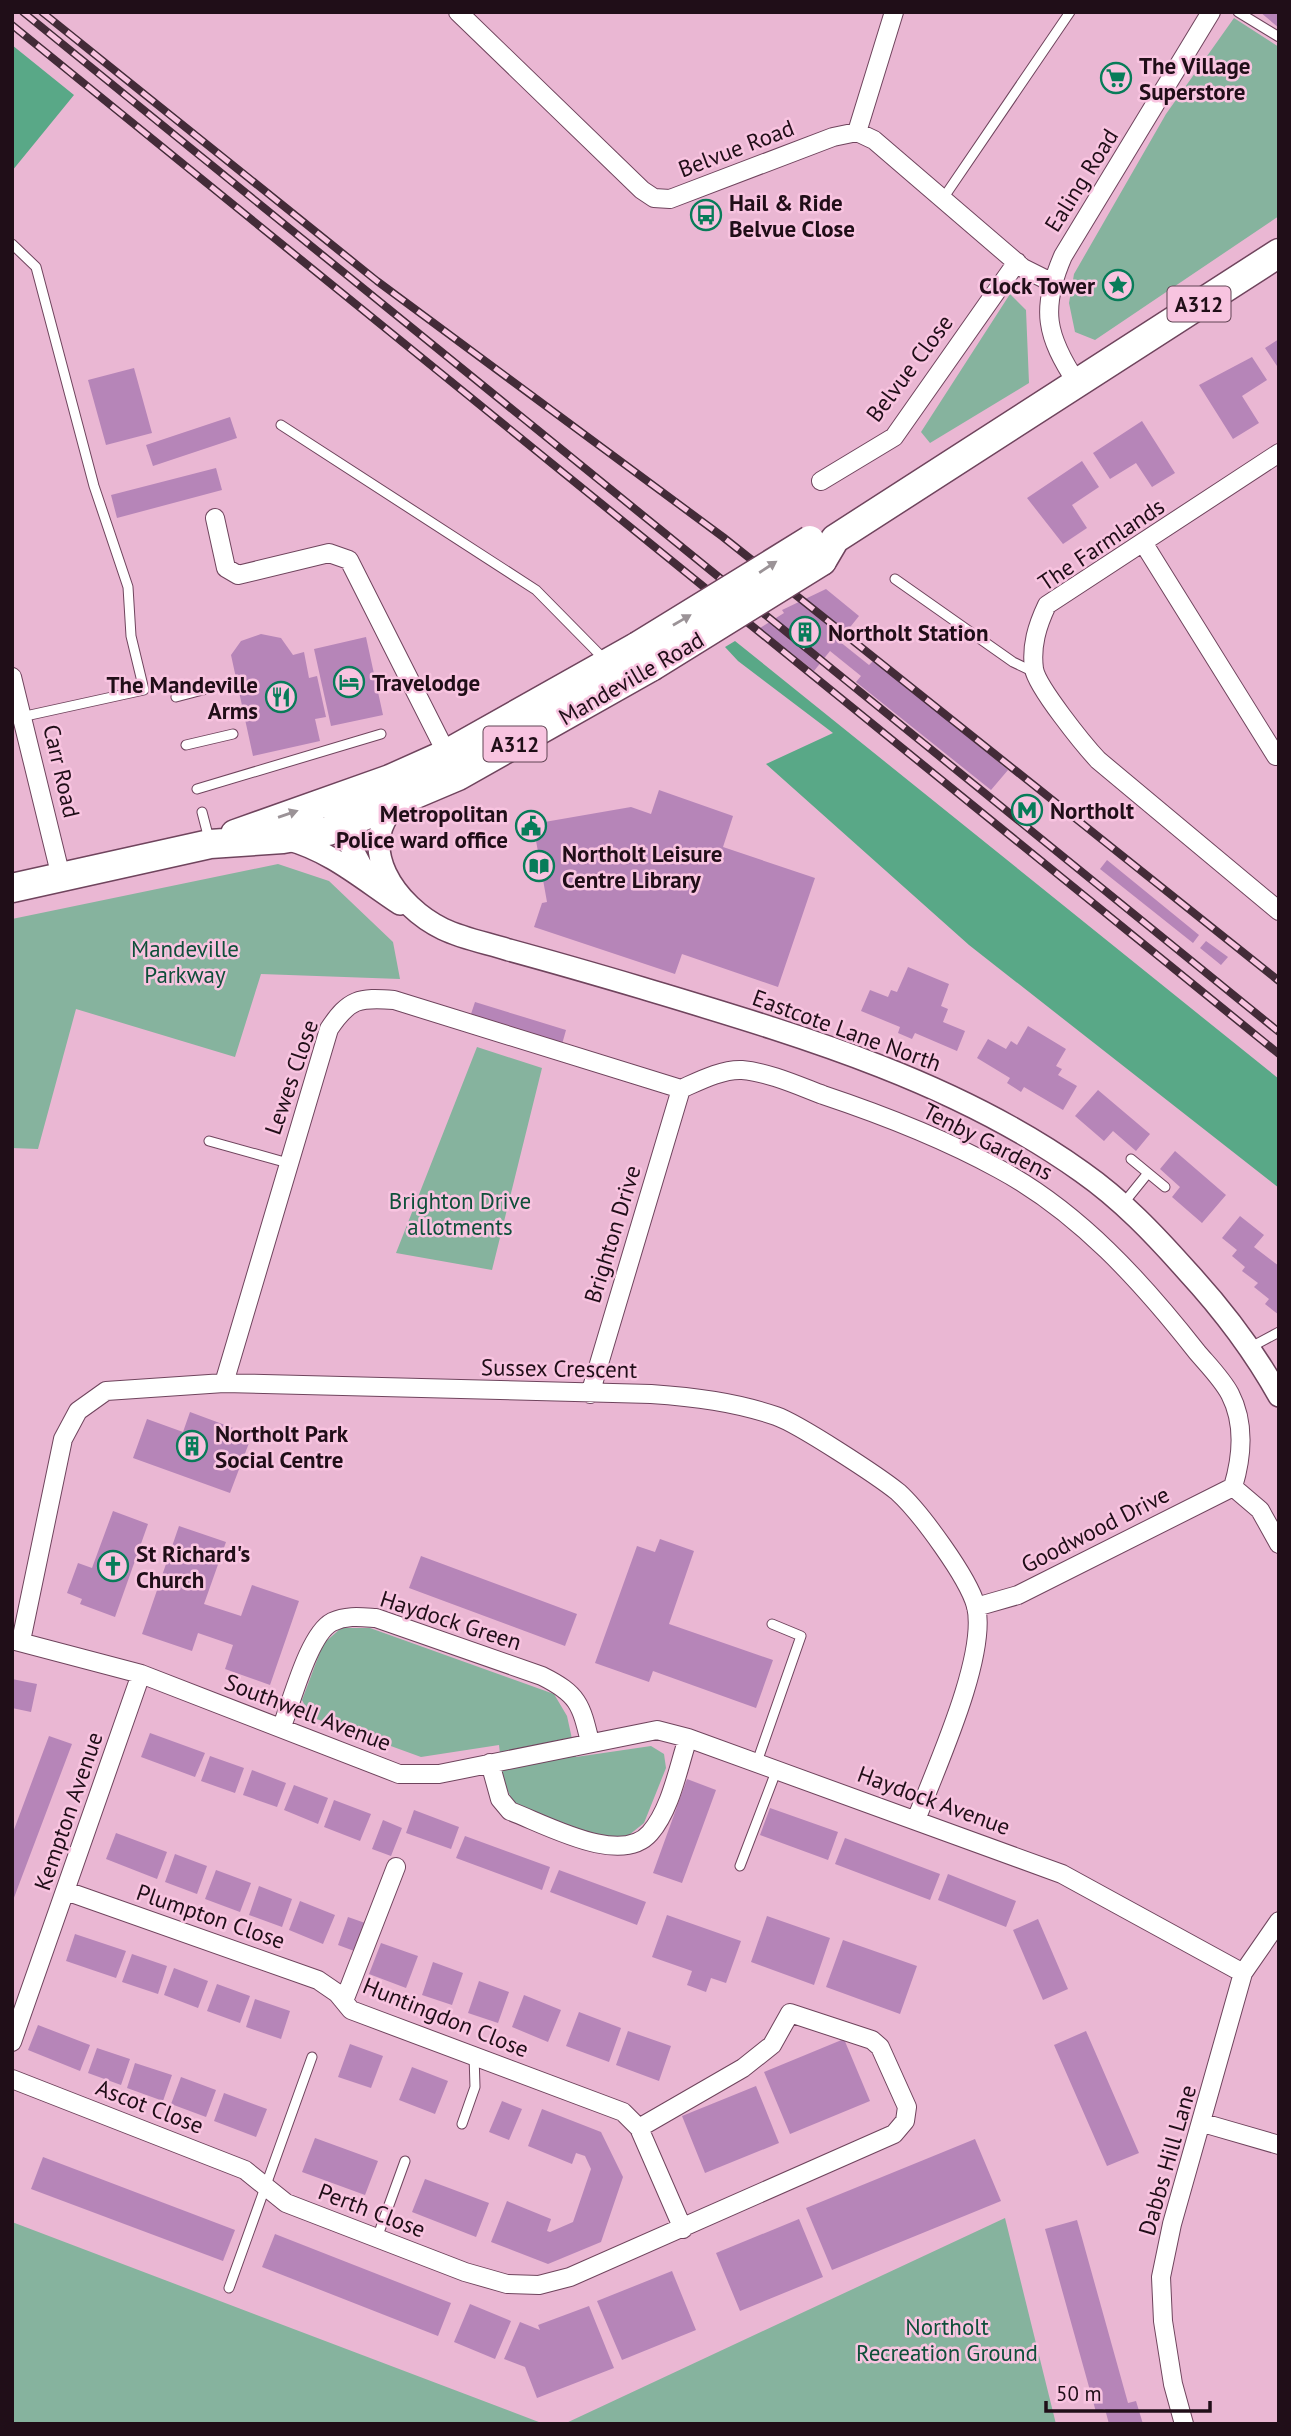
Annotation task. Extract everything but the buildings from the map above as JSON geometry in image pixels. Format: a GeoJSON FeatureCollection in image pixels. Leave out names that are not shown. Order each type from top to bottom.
{"type":"FeatureCollection","features":[{"type":"Feature","properties":{"kind":"main road","name":"Mandeville Road"},"geometry":{"type":"LineString","coordinates":[[210,844],[283,839],[328,831],[359,809],[452,765],[645,657],[822,547],[1279,253]]}},
{"type":"Feature","properties":{"kind":"main road","name":"Mandeville Road"},"geometry":{"type":"LineString","coordinates":[[12,888],[210,844],[320,803],[359,809],[400,802],[520,715],[607,662],[645,657]]}},
{"type":"Feature","properties":{"kind":"street","name":"Belvue Road"},"geometry":{"type":"LineString","coordinates":[[458,12],[642,190],[654,198],[670,199],[833,137],[858,132]]}},
{"type":"Feature","properties":{"kind":"street"},"geometry":{"type":"LineString","coordinates":[[894,12],[858,132],[874,140],[1017,262],[1051,282]]}},
{"type":"Feature","properties":{"kind":"street","name":"Ealing Road"},"geometry":{"type":"LineString","coordinates":[[1077,383],[1059,355],[1050,331],[1048,305],[1051,282],[1063,256],[1211,12]]}},
{"type":"Feature","properties":{"kind":"street","name":"Belvue Close"},"geometry":{"type":"LineString","coordinates":[[821,481],[894,437],[1017,262]]}},
{"type":"Feature","properties":{"kind":"street","name":"The Farmlands"},"geometry":{"type":"LineString","coordinates":[[1034,672],[1035,631],[1048,606],[1279,453]]}},
{"type":"Feature","properties":{"kind":"street"},"geometry":{"type":"LineString","coordinates":[[215,518],[226,568],[238,575],[329,553],[349,560],[452,765]]}},
{"type":"Feature","properties":{"kind":"street"},"geometry":{"type":"LineString","coordinates":[[1144,544],[1276,756]]}},
{"type":"Feature","properties":{"kind":"street"},"geometry":{"type":"LineString","coordinates":[[1034,672],[1079,740],[1098,760],[1279,911]]}},
{"type":"Feature","properties":{"kind":"street","name":"Carr Road"},"geometry":{"type":"LineString","coordinates":[[12,677],[18,718],[61,877]]}},
{"type":"Feature","properties":{"kind":"street"},"geometry":{"type":"LineString","coordinates":[[380,859],[381,830],[387,816],[400,802]]}},
{"type":"Feature","properties":{"kind":"street","name":"Eastcote Lane North"},"geometry":{"type":"LineString","coordinates":[[359,809],[391,886],[417,913]]}},
{"type":"Feature","properties":{"kind":"street","name":"Eastcote Lane North"},"geometry":{"type":"LineString","coordinates":[[359,809],[348,835],[354,855],[382,892]]}},
{"type":"Feature","properties":{"kind":"street","name":"Eastcote Lane North"},"geometry":{"type":"LineString","coordinates":[[283,839],[330,856],[382,892],[460,935],[642,988],[883,1067],[968,1105],[1029,1137],[1084,1173],[1143,1223],[1212,1299],[1279,1396]]}},
{"type":"Feature","properties":{"kind":"street","name":"Lewes Close"},"geometry":{"type":"LineString","coordinates":[[224,1383],[329,1029],[343,1009],[365,998],[394,1000],[681,1088]]}},
{"type":"Feature","properties":{"kind":"street","name":"Tenby Gardens"},"geometry":{"type":"LineString","coordinates":[[681,1088],[709,1077],[741,1070],[795,1085],[928,1135],[1000,1169],[1054,1203],[1111,1254],[1163,1308],[1230,1394],[1240,1425],[1241,1461],[1233,1487]]}},
{"type":"Feature","properties":{"kind":"street","name":"Brighton Drive"},"geometry":{"type":"LineString","coordinates":[[590,1394],[681,1088]]}},
{"type":"Feature","properties":{"kind":"street","name":"Sussex Crescent"},"geometry":{"type":"LineString","coordinates":[[16,1641],[63,1439],[78,1411],[106,1391],[224,1383],[650,1394],[710,1399],[779,1417],[898,1493],[944,1549],[976,1607]]}},
{"type":"Feature","properties":{"kind":"street"},"geometry":{"type":"LineString","coordinates":[[1233,1487],[1260,1510],[1279,1544]]}},
{"type":"Feature","properties":{"kind":"street","name":"Goodwood Drive"},"geometry":{"type":"LineString","coordinates":[[976,1607],[1018,1595],[1233,1487]]}},
{"type":"Feature","properties":{"kind":"street"},"geometry":{"type":"LineString","coordinates":[[916,1820],[958,1710],[973,1659],[976,1607]]}},
{"type":"Feature","properties":{"kind":"street","name":"Haydock Green"},"geometry":{"type":"LineString","coordinates":[[282,1726],[315,1641],[330,1623],[352,1616],[376,1618],[542,1676],[568,1689],[584,1713],[590,1742]]}},
{"type":"Feature","properties":{"kind":"street","name":"Southwell Avenue"},"geometry":{"type":"LineString","coordinates":[[16,1641],[141,1674],[282,1726],[399,1774],[439,1774],[590,1742]]}},
{"type":"Feature","properties":{"kind":"street","name":"Kempton Avenue"},"geometry":{"type":"LineString","coordinates":[[12,2042],[141,1674]]}},
{"type":"Feature","properties":{"kind":"street","name":"Haydock Avenue"},"geometry":{"type":"LineString","coordinates":[[590,1742],[657,1730],[777,1769],[1062,1874],[1243,1973]]}},
{"type":"Feature","properties":{"kind":"street"},"geometry":{"type":"LineString","coordinates":[[490,1763],[500,1799],[510,1811],[608,1848],[629,1846],[649,1834],[661,1815],[688,1738]]}},
{"type":"Feature","properties":{"kind":"street"},"geometry":{"type":"LineString","coordinates":[[340,1997],[396,1867]]}},
{"type":"Feature","properties":{"kind":"street","name":"Plumpton Close"},"geometry":{"type":"LineString","coordinates":[[66,1891],[318,1980],[340,1997]]}},
{"type":"Feature","properties":{"kind":"street","name":"Dabbs Hill Lane"},"geometry":{"type":"LineString","coordinates":[[1184,2424],[1173,2384],[1163,2320],[1161,2277],[1172,2224],[1203,2123],[1243,1973],[1279,1922]]}},
{"type":"Feature","properties":{"kind":"street","name":"Huntingdon Close"},"geometry":{"type":"LineString","coordinates":[[340,1997],[351,2010],[623,2112],[639,2128]]}},
{"type":"Feature","properties":{"kind":"street","name":"Perth Close"},"geometry":{"type":"LineString","coordinates":[[265,2188],[286,2203],[465,2272],[507,2284],[539,2285],[570,2277],[683,2229],[894,2134],[905,2121],[907,2107],[880,2047],[872,2040],[790,2013],[772,2045],[743,2068],[639,2128]]}},
{"type":"Feature","properties":{"kind":"street","name":"Ascot Close"},"geometry":{"type":"LineString","coordinates":[[12,2079],[245,2170],[265,2188]]}},
{"type":"Feature","properties":{"kind":"street"},"geometry":{"type":"LineString","coordinates":[[1203,2123],[1279,2145]]}},
{"type":"Feature","properties":{"kind":"street"},"geometry":{"type":"LineString","coordinates":[[639,2128],[683,2229]]}},
{"type":"Feature","properties":{"kind":"lane"},"geometry":{"type":"LineString","coordinates":[[942,200],[1070,12]]}},
{"type":"Feature","properties":{"kind":"lane"},"geometry":{"type":"LineString","coordinates":[[1238,12],[1279,37]]}},
{"type":"Feature","properties":{"kind":"lane"},"geometry":{"type":"LineString","coordinates":[[12,244],[36,267],[94,486],[128,587],[131,636],[145,690],[18,718]]}},
{"type":"Feature","properties":{"kind":"lane"},"geometry":{"type":"LineString","coordinates":[[281,425],[536,590],[607,662]]}},
{"type":"Feature","properties":{"kind":"lane"},"geometry":{"type":"LineString","coordinates":[[895,579],[1013,662],[1034,672]]}},
{"type":"Feature","properties":{"kind":"lane"},"geometry":{"type":"LineString","coordinates":[[176,697],[218,686]]}},
{"type":"Feature","properties":{"kind":"lane"},"geometry":{"type":"LineString","coordinates":[[187,746],[233,734]]}},
{"type":"Feature","properties":{"kind":"lane"},"geometry":{"type":"LineString","coordinates":[[197,789],[381,734]]}},
{"type":"Feature","properties":{"kind":"lane"},"geometry":{"type":"LineString","coordinates":[[202,812],[210,844]]}},
{"type":"Feature","properties":{"kind":"lane"},"geometry":{"type":"LineString","coordinates":[[209,1141],[288,1163]]}},
{"type":"Feature","properties":{"kind":"lane"},"geometry":{"type":"LineString","coordinates":[[1131,1159],[1165,1187]]}},
{"type":"Feature","properties":{"kind":"lane"},"geometry":{"type":"LineString","coordinates":[[1122,1205],[1148,1173]]}},
{"type":"Feature","properties":{"kind":"lane"},"geometry":{"type":"LineString","coordinates":[[1249,1349],[1279,1332]]}},
{"type":"Feature","properties":{"kind":"lane"},"geometry":{"type":"LineString","coordinates":[[757,1762],[801,1636],[772,1624]]}},
{"type":"Feature","properties":{"kind":"lane"},"geometry":{"type":"LineString","coordinates":[[740,1866],[777,1769]]}},
{"type":"Feature","properties":{"kind":"lane"},"geometry":{"type":"LineString","coordinates":[[462,2124],[475,2087],[474,2055]]}},
{"type":"Feature","properties":{"kind":"lane"},"geometry":{"type":"LineString","coordinates":[[229,2288],[312,2057]]}},
{"type":"Feature","properties":{"kind":"lane"},"geometry":{"type":"LineString","coordinates":[[377,2238],[405,2161]]}},
{"type":"Feature","properties":{"kind":"green space"},"geometry":{"type":"Polygon","coordinates":[[[1234,18],[1279,47],[1279,216],[1095,340],[1075,332],[1069,303],[1074,274],[1166,114],[1234,18]]]}},
{"type":"Feature","properties":{"kind":"green space"},"geometry":{"type":"Polygon","coordinates":[[[12,45],[74,95],[12,171],[12,45]]]}},
{"type":"Feature","properties":{"kind":"green space"},"geometry":{"type":"Polygon","coordinates":[[[1010,294],[1026,310],[1029,383],[930,443],[921,432],[1010,294]]]}},
{"type":"Feature","properties":{"kind":"green space"},"geometry":{"type":"Polygon","coordinates":[[[735,641],[1279,1079],[1279,1188],[969,945],[766,764],[833,733],[738,661],[725,647],[735,641]]]}},
{"type":"Feature","properties":{"kind":"green space","name":"Mandeville Parkway"},"geometry":{"type":"Polygon","coordinates":[[[278,864],[329,881],[393,942],[400,979],[261,974],[235,1057],[76,1009],[38,1149],[12,1148],[12,919],[278,864]]]}},
{"type":"Feature","properties":{"kind":"green space","name":"Brighton Drive allotments"},"geometry":{"type":"Polygon","coordinates":[[[477,1047],[542,1068],[492,1270],[396,1253],[477,1047]]]}},
{"type":"Feature","properties":{"kind":"green space"},"geometry":{"type":"Polygon","coordinates":[[[341,1628],[370,1628],[554,1694],[567,1716],[576,1757],[651,1746],[664,1754],[666,1768],[644,1823],[629,1835],[607,1839],[515,1806],[503,1781],[499,1745],[421,1757],[311,1717],[302,1700],[323,1644],[341,1628]]]}},
{"type":"Feature","properties":{"kind":"green space","name":"Northolt Recreation Ground"},"geometry":{"type":"Polygon","coordinates":[[[1005,2218],[1056,2424],[564,2424],[1005,2218]]]}},
{"type":"Feature","properties":{"kind":"green space"},"geometry":{"type":"Polygon","coordinates":[[[12,2222],[544,2424],[12,2424],[12,2222]]]}},
{"type":"Feature","properties":{"kind":"railway"},"geometry":{"type":"LineString","coordinates":[[23,12],[1279,1032]]}},
{"type":"Feature","properties":{"kind":"railway"},"geometry":{"type":"LineString","coordinates":[[42,12],[377,281],[723,537],[1279,981]]}},
{"type":"Feature","properties":{"kind":"railway"},"geometry":{"type":"LineString","coordinates":[[12,25],[1279,1054]]}},
{"type":"Feature","properties":{"kind":"place","name":"The Village Superstore"},"geometry":{"type":"Point","coordinates":[1116,78]}},
{"type":"Feature","properties":{"kind":"place","name":"Hail & Ride Belvue Close"},"geometry":{"type":"Point","coordinates":[706,215]}},
{"type":"Feature","properties":{"kind":"place","name":"Clock Tower"},"geometry":{"type":"Point","coordinates":[1118,285]}},
{"type":"Feature","properties":{"kind":"place","name":"Northolt Station"},"geometry":{"type":"Point","coordinates":[805,632]}},
{"type":"Feature","properties":{"kind":"place","name":"Travelodge"},"geometry":{"type":"Point","coordinates":[349,682]}},
{"type":"Feature","properties":{"kind":"place","name":"The Mandeville Arms"},"geometry":{"type":"Point","coordinates":[281,697]}},
{"type":"Feature","properties":{"kind":"place","name":"Northolt"},"geometry":{"type":"Point","coordinates":[1027,810]}},
{"type":"Feature","properties":{"kind":"place","name":"Metropolitan Police ward office"},"geometry":{"type":"Point","coordinates":[531,826]}},
{"type":"Feature","properties":{"kind":"place","name":"Northolt Leisure Centre Library"},"geometry":{"type":"Point","coordinates":[539,866]}},
{"type":"Feature","properties":{"kind":"place","name":"Northolt Park Social Centre"},"geometry":{"type":"Point","coordinates":[192,1446]}},
{"type":"Feature","properties":{"kind":"place","name":"St Richard's Church"},"geometry":{"type":"Point","coordinates":[113,1566]}}]}
